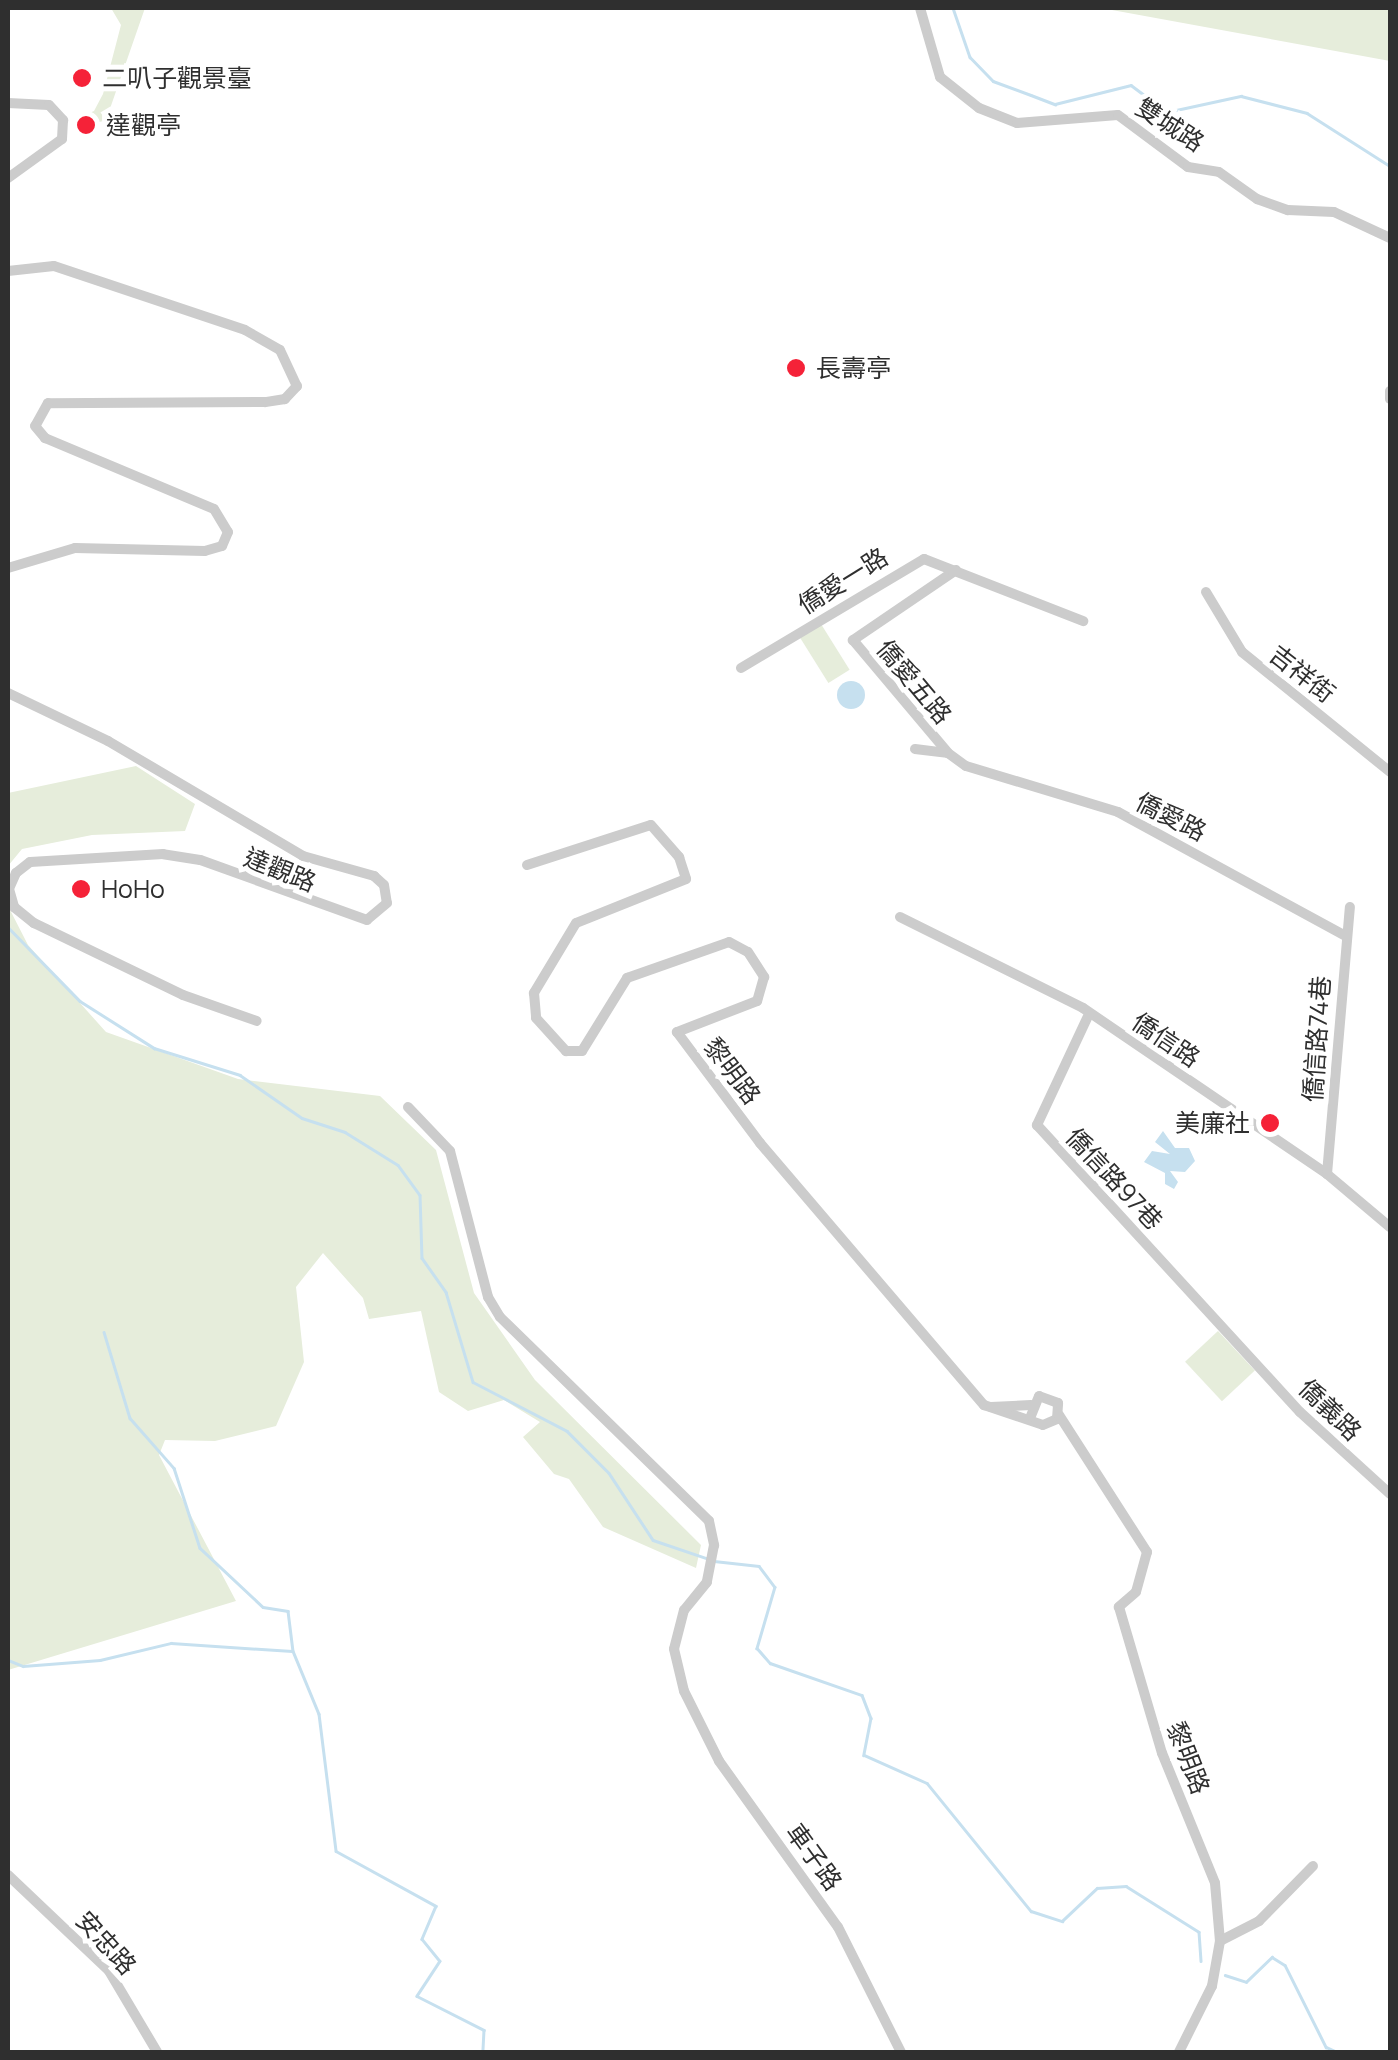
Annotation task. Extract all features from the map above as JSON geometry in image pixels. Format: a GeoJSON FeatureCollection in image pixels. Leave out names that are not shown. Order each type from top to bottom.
{"type":"FeatureCollection","features":[{"type":"Feature","properties":{"kind":"street","name":"雙城路"},"geometry":{"type":"LineString","coordinates":[[920,8],[940,77],[979,108],[1017,124],[1118,115],[1188,167],[1219,172],[1257,199],[1288,210],[1334,212],[1390,238]]}},
{"type":"Feature","properties":{"kind":"street"},"geometry":{"type":"LineString","coordinates":[[8,103],[49,105],[64,120],[62,139],[8,178]]}},
{"type":"Feature","properties":{"kind":"street"},"geometry":{"type":"LineString","coordinates":[[8,271],[54,266],[160,296],[245,330],[280,350],[297,386],[294,394],[265,402],[48,402],[35,426],[45,438],[214,509],[228,532],[222,546],[205,552],[75,548],[8,568]]}},
{"type":"Feature","properties":{"kind":"street"},"geometry":{"type":"LineString","coordinates":[[1390,391],[1390,399]]}},
{"type":"Feature","properties":{"kind":"street","name":"僑愛一路"},"geometry":{"type":"LineString","coordinates":[[741,668],[912,562],[924,559],[1082,621]]}},
{"type":"Feature","properties":{"kind":"street","name":"僑愛五路"},"geometry":{"type":"LineString","coordinates":[[948,753],[853,640],[956,570]]}},
{"type":"Feature","properties":{"kind":"street","name":"吉祥街"},"geometry":{"type":"LineString","coordinates":[[1206,592],[1242,652],[1390,772]]}},
{"type":"Feature","properties":{"kind":"street","name":"達觀路"},"geometry":{"type":"LineString","coordinates":[[8,693],[108,741],[303,856],[374,876],[384,885],[387,902],[367,920],[200,860],[163,854],[30,862],[16,873],[10,889],[14,906],[34,924],[104,960],[257,1021]]}},
{"type":"Feature","properties":{"kind":"street"},"geometry":{"type":"LineString","coordinates":[[915,749],[948,753]]}},
{"type":"Feature","properties":{"kind":"street","name":"僑愛路"},"geometry":{"type":"LineString","coordinates":[[948,753],[966,766],[1118,812],[1344,936]]}},
{"type":"Feature","properties":{"kind":"street","name":"黎明路"},"geometry":{"type":"LineString","coordinates":[[527,866],[651,825],[688,872],[682,886],[576,923],[534,994],[536,1018],[566,1051],[582,1050],[627,978],[729,942],[748,952],[764,977],[757,1002],[677,1032],[938,1358],[992,1408],[1031,1411],[1052,1397],[1056,1419],[1077,1438],[1147,1552],[1136,1592],[1119,1607],[1162,1753],[1215,1883],[1220,1941],[1203,2011],[1179,2052]]}},
{"type":"Feature","properties":{"kind":"street","name":"僑信路74巷"},"geometry":{"type":"LineString","coordinates":[[1327,1174],[1344,936],[1350,907]]}},
{"type":"Feature","properties":{"kind":"street","name":"僑信路"},"geometry":{"type":"LineString","coordinates":[[900,918],[1089,1014],[1327,1174],[1390,1227]]}},
{"type":"Feature","properties":{"kind":"street","name":"僑信路97巷"},"geometry":{"type":"LineString","coordinates":[[1089,1014],[1038,1125],[1245,1350]]}},
{"type":"Feature","properties":{"kind":"street","name":"車子路"},"geometry":{"type":"LineString","coordinates":[[408,1107],[450,1151],[488,1296],[500,1317],[688,1497],[709,1522],[714,1545],[707,1582],[679,1621],[674,1649],[684,1691],[720,1761],[838,1927],[901,2052]]}},
{"type":"Feature","properties":{"kind":"street","name":"僑義路"},"geometry":{"type":"LineString","coordinates":[[1245,1350],[1300,1412],[1390,1494]]}},
{"type":"Feature","properties":{"kind":"street","name":"黎明路"},"geometry":{"type":"LineString","coordinates":[[1031,1411],[1043,1425],[1056,1419]]}},
{"type":"Feature","properties":{"kind":"street"},"geometry":{"type":"LineString","coordinates":[[1220,1941],[1259,1921],[1313,1866]]}},
{"type":"Feature","properties":{"kind":"street","name":"安忠路"},"geometry":{"type":"LineString","coordinates":[[8,1875],[109,1972],[158,2052]]}},
{"type":"Feature","properties":{"kind":"green space"},"geometry":{"type":"Polygon","coordinates":[[[111,8],[145,8],[105,123],[76,130],[75,119],[94,111],[103,94],[121,25],[111,8]]]}},
{"type":"Feature","properties":{"kind":"green space"},"geometry":{"type":"Polygon","coordinates":[[[1101,8],[1390,8],[1390,61],[1101,8]]]}},
{"type":"Feature","properties":{"kind":"green space"},"geometry":{"type":"Polygon","coordinates":[[[821,624],[850,670],[828,683],[800,637],[821,624]]]}},
{"type":"Feature","properties":{"kind":"green space"},"geometry":{"type":"Polygon","coordinates":[[[136,766],[195,804],[185,831],[92,835],[22,849],[8,866],[8,793],[136,766]]]}},
{"type":"Feature","properties":{"kind":"green space"},"geometry":{"type":"Polygon","coordinates":[[[8,906],[28,945],[106,1032],[238,1079],[380,1096],[436,1150],[474,1293],[535,1380],[701,1545],[696,1568],[603,1527],[569,1479],[554,1474],[523,1437],[540,1422],[504,1400],[468,1411],[439,1392],[421,1311],[369,1319],[363,1298],[323,1253],[296,1287],[304,1362],[276,1426],[215,1441],[165,1440],[159,1455],[236,1601],[8,1670],[8,906]]]}},
{"type":"Feature","properties":{"kind":"green space"},"geometry":{"type":"Polygon","coordinates":[[[1218,1331],[1255,1370],[1222,1401],[1185,1362],[1218,1331]]]}},
{"type":"Feature","properties":{"kind":"water"},"geometry":{"type":"Polygon","coordinates":[[[851,681],[861,685],[865,695],[861,705],[851,709],[841,705],[837,695],[841,685],[851,681]]]}},
{"type":"Feature","properties":{"kind":"water"},"geometry":{"type":"Polygon","coordinates":[[[1163,1131],[1175,1148],[1189,1148],[1195,1161],[1185,1172],[1170,1171],[1178,1182],[1174,1189],[1165,1184],[1165,1173],[1144,1162],[1152,1151],[1170,1154],[1155,1142],[1163,1131]]]}},
{"type":"Feature","properties":{"kind":"waterway"},"geometry":{"type":"LineString","coordinates":[[953,8],[970,57],[993,81],[1055,104],[1131,85],[1167,112],[1241,96],[1307,113],[1390,166]]}},
{"type":"Feature","properties":{"kind":"waterway"},"geometry":{"type":"LineString","coordinates":[[8,927],[80,1001],[154,1048],[240,1075],[302,1118],[345,1132],[398,1165],[420,1195],[422,1258],[446,1292],[473,1382],[567,1431],[609,1473],[653,1540],[706,1558]]}},
{"type":"Feature","properties":{"kind":"waterway"},"geometry":{"type":"LineString","coordinates":[[104,1332],[130,1418],[174,1468],[200,1548],[263,1607],[288,1611],[293,1651],[319,1714],[336,1851],[436,1906],[422,1939],[440,1961],[417,1996],[484,2030],[483,2052]]}},
{"type":"Feature","properties":{"kind":"waterway"},"geometry":{"type":"LineString","coordinates":[[714,1561],[759,1566],[775,1587],[757,1648],[770,1663],[862,1695],[871,1718],[864,1755],[927,1783],[1031,1911],[1062,1921],[1097,1888],[1126,1886],[1199,1932],[1201,1961]]}},
{"type":"Feature","properties":{"kind":"waterway"},"geometry":{"type":"LineString","coordinates":[[8,1660],[23,1666],[100,1660],[171,1643],[292,1651]]}},
{"type":"Feature","properties":{"kind":"waterway"},"geometry":{"type":"LineString","coordinates":[[1225,1975],[1246,1982],[1272,1957],[1285,1965],[1326,2047],[1337,2052]]}},
{"type":"Feature","properties":{"kind":"place","name":"二叭子觀景臺"},"geometry":{"type":"Point","coordinates":[82,78]}},
{"type":"Feature","properties":{"kind":"place","name":"達觀亭"},"geometry":{"type":"Point","coordinates":[86,125]}},
{"type":"Feature","properties":{"kind":"place","name":"長壽亭"},"geometry":{"type":"Point","coordinates":[796,368]}},
{"type":"Feature","properties":{"kind":"place","name":"HoHo"},"geometry":{"type":"Point","coordinates":[81,889]}},
{"type":"Feature","properties":{"kind":"place","name":"美廉社"},"geometry":{"type":"Point","coordinates":[1270,1123]}}]}
